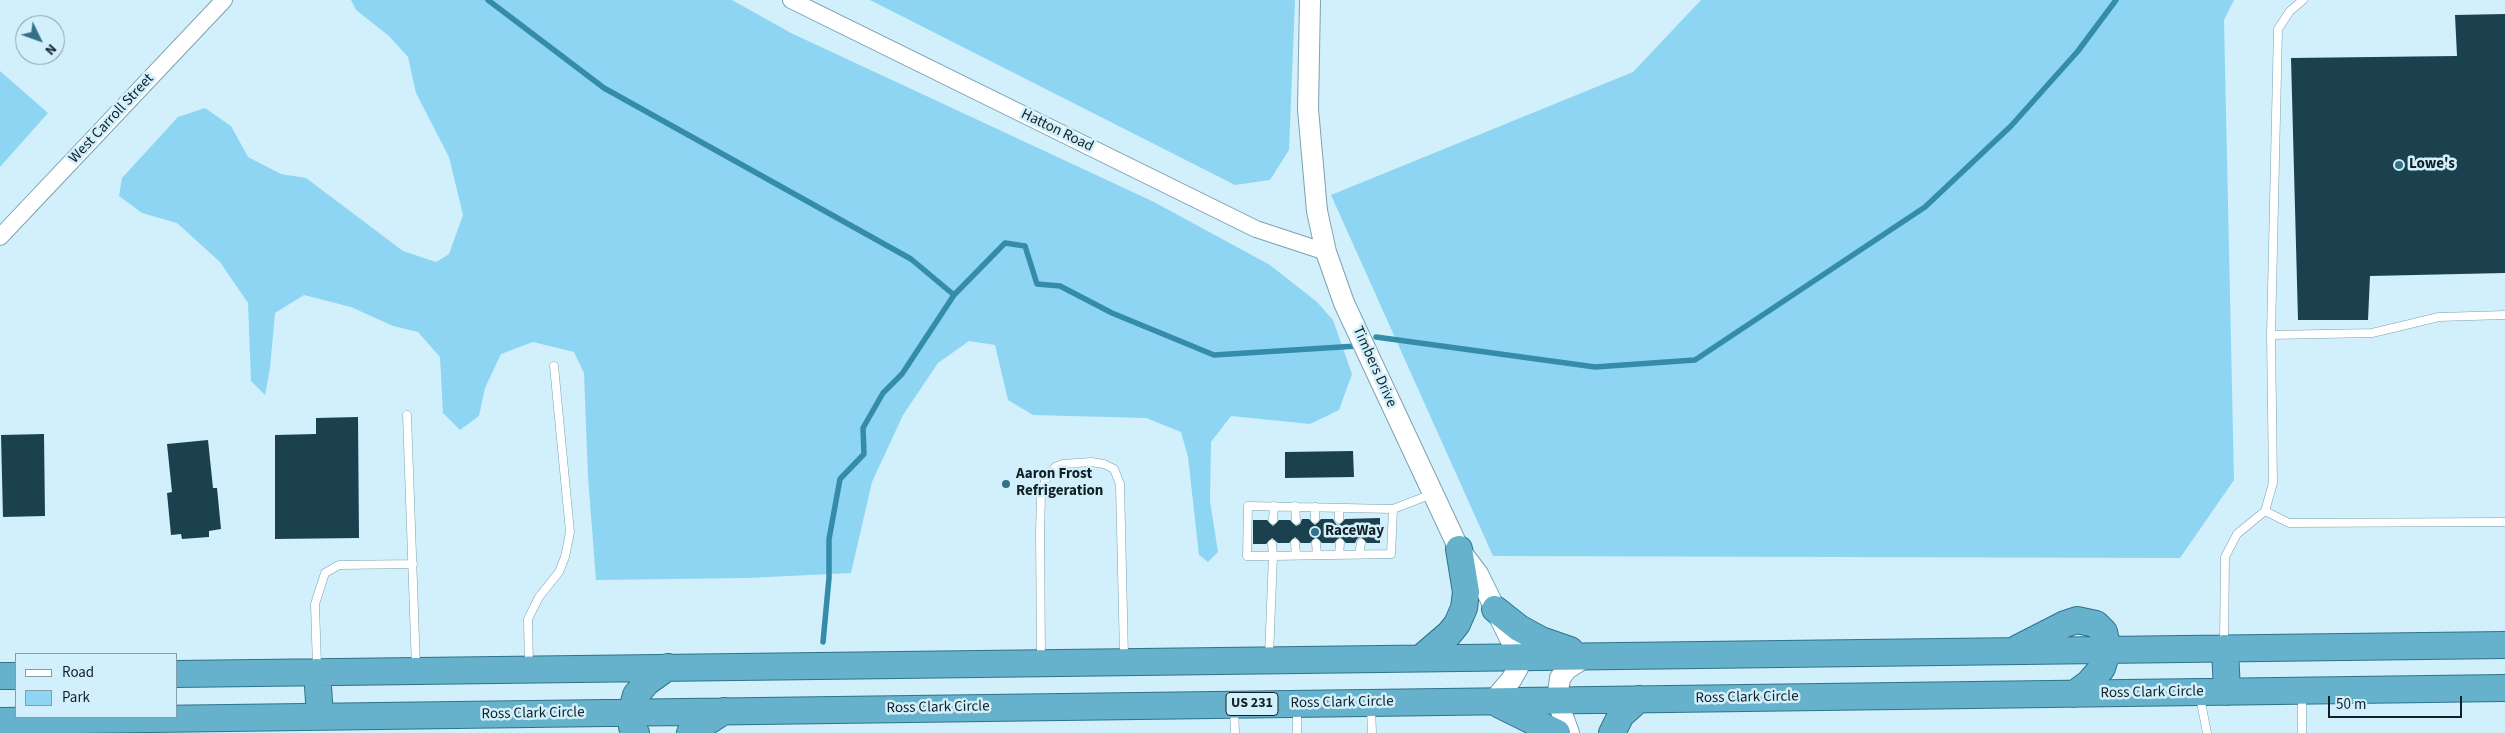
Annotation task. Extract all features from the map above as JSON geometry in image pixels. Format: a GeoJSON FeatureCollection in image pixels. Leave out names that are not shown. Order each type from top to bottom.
{"type":"FeatureCollection","features":[{"type":"Feature","properties":{"kind":"highway"},"geometry":{"type":"LineString","coordinates":[[1421,658],[1449,634],[1457,624],[1464,608],[1466,592],[1459,549]]}},
{"type":"Feature","properties":{"kind":"highway"},"geometry":{"type":"LineString","coordinates":[[1496,609],[1519,628],[1541,640],[1587,656]]}},
{"type":"Feature","properties":{"kind":"highway"},"geometry":{"type":"LineString","coordinates":[[178,674],[2505,645]]}},
{"type":"Feature","properties":{"kind":"highway"},"geometry":{"type":"LineString","coordinates":[[2224,648],[2227,692]]}},
{"type":"Feature","properties":{"kind":"highway"},"geometry":{"type":"LineString","coordinates":[[2074,694],[2089,683],[2102,668],[2108,649]]}},
{"type":"Feature","properties":{"kind":"highway"},"geometry":{"type":"LineString","coordinates":[[634,723],[636,695],[648,682],[668,667]]}},
{"type":"Feature","properties":{"kind":"highway"},"geometry":{"type":"LineString","coordinates":[[317,672],[320,716]]}},
{"type":"Feature","properties":{"kind":"highway"},"geometry":{"type":"LineString","coordinates":[[0,676],[15,676]]}},
{"type":"Feature","properties":{"kind":"highway","name":"Ross Clark Circle"},"geometry":{"type":"LineString","coordinates":[[0,721],[320,716],[634,723],[724,711],[2505,688]]}},
{"type":"Feature","properties":{"kind":"highway"},"geometry":{"type":"LineString","coordinates":[[1612,733],[1621,715],[1639,699]]}},
{"type":"Feature","properties":{"kind":"highway"},"geometry":{"type":"LineString","coordinates":[[1493,701],[1557,733]]}},
{"type":"Feature","properties":{"kind":"highway"},"geometry":{"type":"LineString","coordinates":[[690,733],[724,711]]}},
{"type":"Feature","properties":{"kind":"street","name":"West Carroll Street"},"geometry":{"type":"LineString","coordinates":[[0,237],[224,0]]}},
{"type":"Feature","properties":{"kind":"street","name":"Hatton Road"},"geometry":{"type":"LineString","coordinates":[[791,0],[1256,229],[1326,252]]}},
{"type":"Feature","properties":{"kind":"street","name":"Timbers Drive"},"geometry":{"type":"LineString","coordinates":[[1310,0],[1308,109],[1316,211],[1326,252],[1344,303],[1459,549],[1478,574],[1519,657]]}},
{"type":"Feature","properties":{"kind":"street"},"geometry":{"type":"LineString","coordinates":[[1569,733],[1557,700],[1560,678],[1567,669],[1587,656]]}},
{"type":"Feature","properties":{"kind":"street"},"geometry":{"type":"LineString","coordinates":[[1493,701],[1511,680],[1518,668],[1519,657]]}},
{"type":"Feature","properties":{"kind":"lane"},"geometry":{"type":"LineString","coordinates":[[2224,648],[2225,557],[2237,534],[2264,510],[2273,483],[2272,335],[2278,29],[2290,11],[2303,0]]}},
{"type":"Feature","properties":{"kind":"lane"},"geometry":{"type":"LineString","coordinates":[[2272,335],[2372,333],[2439,317],[2505,315]]}},
{"type":"Feature","properties":{"kind":"lane"},"geometry":{"type":"LineString","coordinates":[[529,669],[528,619],[539,596],[559,572],[565,557],[570,532],[554,366]]}},
{"type":"Feature","properties":{"kind":"lane"},"geometry":{"type":"LineString","coordinates":[[406,415],[416,670]]}},
{"type":"Feature","properties":{"kind":"lane"},"geometry":{"type":"LineString","coordinates":[[1041,663],[1041,495],[1045,482],[1055,468],[1063,464],[1091,462],[1104,464],[1114,469],[1120,484],[1124,662]]}},
{"type":"Feature","properties":{"kind":"lane"},"geometry":{"type":"LineString","coordinates":[[1393,509],[1391,554],[1247,556],[1248,506],[1393,509],[1433,494]]}},
{"type":"Feature","properties":{"kind":"lane"},"geometry":{"type":"LineString","coordinates":[[1273,520],[1274,506]]}},
{"type":"Feature","properties":{"kind":"lane"},"geometry":{"type":"LineString","coordinates":[[1295,506],[1296,520]]}},
{"type":"Feature","properties":{"kind":"lane"},"geometry":{"type":"LineString","coordinates":[[1315,519],[1316,507]]}},
{"type":"Feature","properties":{"kind":"lane"},"geometry":{"type":"LineString","coordinates":[[1339,508],[1339,519]]}},
{"type":"Feature","properties":{"kind":"lane"},"geometry":{"type":"LineString","coordinates":[[1363,508],[1363,518]]}},
{"type":"Feature","properties":{"kind":"lane"},"geometry":{"type":"LineString","coordinates":[[2264,510],[2289,523],[2505,522]]}},
{"type":"Feature","properties":{"kind":"lane"},"geometry":{"type":"LineString","coordinates":[[1295,543],[1296,556]]}},
{"type":"Feature","properties":{"kind":"lane"},"geometry":{"type":"LineString","coordinates":[[1316,543],[1317,555]]}},
{"type":"Feature","properties":{"kind":"lane"},"geometry":{"type":"LineString","coordinates":[[1339,555],[1340,543]]}},
{"type":"Feature","properties":{"kind":"lane"},"geometry":{"type":"LineString","coordinates":[[1359,555],[1361,543]]}},
{"type":"Feature","properties":{"kind":"lane"},"geometry":{"type":"LineString","coordinates":[[1268,660],[1272,544]]}},
{"type":"Feature","properties":{"kind":"lane"},"geometry":{"type":"LineString","coordinates":[[317,672],[316,604],[325,573],[339,565],[413,564]]}},
{"type":"Feature","properties":{"kind":"lane"},"geometry":{"type":"LineString","coordinates":[[2302,691],[2302,733]]}},
{"type":"Feature","properties":{"kind":"lane"},"geometry":{"type":"LineString","coordinates":[[2199,692],[2207,733]]}},
{"type":"Feature","properties":{"kind":"lane"},"geometry":{"type":"LineString","coordinates":[[1370,703],[1372,733]]}},
{"type":"Feature","properties":{"kind":"lane"},"geometry":{"type":"LineString","coordinates":[[1234,704],[1235,733]]}},
{"type":"Feature","properties":{"kind":"lane"},"geometry":{"type":"LineString","coordinates":[[1297,704],[1297,733]]}},
{"type":"Feature","properties":{"kind":"green space"},"geometry":{"type":"Polygon","coordinates":[[[351,0],[732,0],[791,33],[1154,202],[1270,265],[1317,302],[1333,320],[1352,374],[1339,410],[1310,424],[1231,416],[1211,442],[1210,501],[1218,552],[1208,562],[1199,555],[1188,457],[1181,432],[1146,418],[1033,415],[1008,400],[995,345],[969,341],[938,363],[903,415],[872,482],[851,573],[748,578],[596,580],[588,477],[584,373],[574,352],[533,342],[501,354],[485,388],[479,416],[460,430],[443,413],[440,357],[418,332],[393,326],[351,307],[304,295],[275,313],[270,368],[265,395],[251,381],[248,303],[220,262],[177,223],[142,213],[119,196],[122,178],[178,117],[205,108],[231,126],[248,157],[281,174],[306,178],[403,251],[436,262],[449,254],[463,215],[449,157],[416,93],[408,57],[389,36],[356,10],[351,0]]]}},
{"type":"Feature","properties":{"kind":"green space"},"geometry":{"type":"Polygon","coordinates":[[[870,0],[1295,0],[1289,150],[1270,180],[1235,185],[870,0]]]}},
{"type":"Feature","properties":{"kind":"green space"},"geometry":{"type":"Polygon","coordinates":[[[1701,0],[2234,0],[2224,20],[2234,480],[2180,558],[1493,556],[1331,195],[1633,72],[1701,0]]]}},
{"type":"Feature","properties":{"kind":"green space"},"geometry":{"type":"Polygon","coordinates":[[[0,71],[48,113],[0,167],[0,71]]]}},
{"type":"Feature","properties":{"kind":"building","name":"Lowe's"},"geometry":{"type":"Polygon","coordinates":[[[2505,14],[2505,273],[2370,276],[2368,320],[2298,320],[2291,58],[2457,56],[2455,15],[2505,14]]]}},
{"type":"Feature","properties":{"kind":"building"},"geometry":{"type":"Polygon","coordinates":[[[358,417],[359,538],[275,539],[275,435],[316,434],[316,418],[358,417]]]}},
{"type":"Feature","properties":{"kind":"building"},"geometry":{"type":"Polygon","coordinates":[[[44,434],[45,516],[3,517],[1,435],[44,434]]]}},
{"type":"Feature","properties":{"kind":"building"},"geometry":{"type":"Polygon","coordinates":[[[208,440],[213,488],[217,488],[221,529],[209,531],[209,537],[182,539],[181,534],[171,535],[167,493],[172,492],[167,444],[208,440]]]}},
{"type":"Feature","properties":{"kind":"building"},"geometry":{"type":"Polygon","coordinates":[[[1353,451],[1354,477],[1285,478],[1285,452],[1353,451]]]}},
{"type":"Feature","properties":{"kind":"building","name":"RaceWay"},"geometry":{"type":"Polygon","coordinates":[[[1380,518],[1380,543],[1367,543],[1361,537],[1355,543],[1346,543],[1340,537],[1334,543],[1322,543],[1316,537],[1310,543],[1301,543],[1295,537],[1289,543],[1278,543],[1272,538],[1266,544],[1253,544],[1253,520],[1267,520],[1273,526],[1279,520],[1290,520],[1296,526],[1300,524],[1302,519],[1309,519],[1315,525],[1321,519],[1333,519],[1339,525],[1345,519],[1380,518]]]}},
{"type":"Feature","properties":{"kind":"waterway"},"geometry":{"type":"LineString","coordinates":[[488,0],[604,88],[911,259],[954,295]]}},
{"type":"Feature","properties":{"kind":"waterway"},"geometry":{"type":"LineString","coordinates":[[1376,337],[1595,367],[1695,360],[1925,207],[2011,126],[2078,51],[2116,0]]}},
{"type":"Feature","properties":{"kind":"waterway"},"geometry":{"type":"LineString","coordinates":[[823,642],[829,578],[829,539],[840,479],[864,454],[863,428],[883,393],[902,374],[954,295],[1005,243],[1025,246],[1037,284],[1060,286],[1112,313],[1214,355],[1357,346]]}},
{"type":"Feature","properties":{"kind":"place","name":"Lowe's"},"geometry":{"type":"Point","coordinates":[2399,165]}},
{"type":"Feature","properties":{"kind":"place","name":"Aaron Frost Refrigeration"},"geometry":{"type":"Point","coordinates":[1006,484]}},
{"type":"Feature","properties":{"kind":"place","name":"RaceWay"},"geometry":{"type":"Point","coordinates":[1315,532]}}]}
